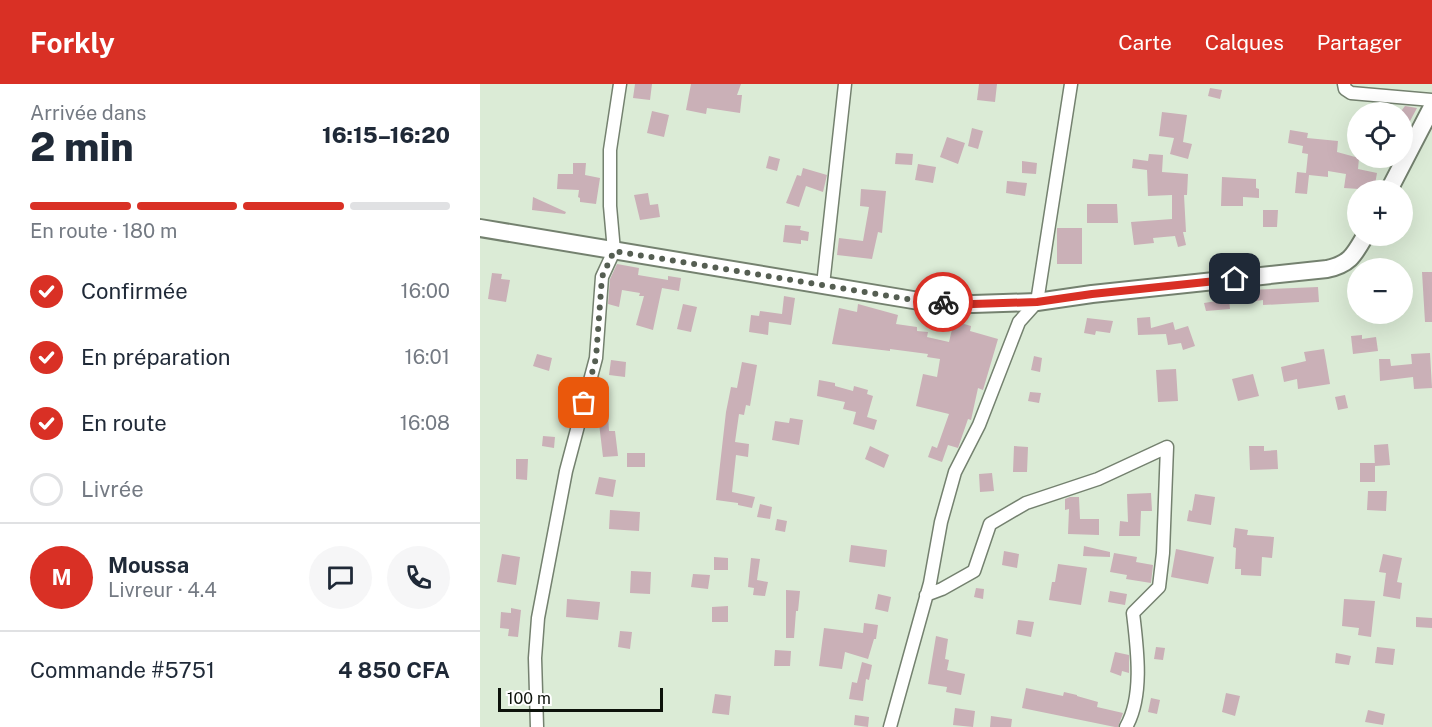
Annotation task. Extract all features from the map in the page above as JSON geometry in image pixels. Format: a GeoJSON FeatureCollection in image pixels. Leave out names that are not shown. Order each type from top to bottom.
{"type":"FeatureCollection","features":[{"type":"Feature","properties":{"kind":"street"},"geometry":{"type":"LineString","coordinates":[[537,727],[535,658],[538,618],[566,471],[596,358],[602,277],[614,251],[610,206],[610,150],[620,84]]}},
{"type":"Feature","properties":{"kind":"street"},"geometry":{"type":"LineString","coordinates":[[823,285],[845,84]]}},
{"type":"Feature","properties":{"kind":"street"},"geometry":{"type":"LineString","coordinates":[[890,727],[926,595],[941,522],[956,472],[979,425],[1019,322],[1037,302],[1071,84]]}},
{"type":"Feature","properties":{"kind":"street"},"geometry":{"type":"LineString","coordinates":[[1344,84],[1345,89],[1351,93],[1432,100]]}},
{"type":"Feature","properties":{"kind":"street"},"geometry":{"type":"LineString","coordinates":[[1394,180],[1432,107]]}},
{"type":"Feature","properties":{"kind":"street"},"geometry":{"type":"LineString","coordinates":[[480,228],[920,301],[973,304],[1037,302],[1327,269],[1342,266],[1359,246]]}},
{"type":"Feature","properties":{"kind":"street"},"geometry":{"type":"LineString","coordinates":[[926,595],[974,571],[990,524],[1026,504],[1098,479],[1167,447],[1163,553],[1159,587],[1134,613],[1138,659],[1133,715],[1126,727]]}},
{"type":"Feature","properties":{"kind":"building"},"geometry":{"type":"Polygon","coordinates":[[[635,84],[652,84],[650,100],[633,98],[635,84]]]}},
{"type":"Feature","properties":{"kind":"building"},"geometry":{"type":"Polygon","coordinates":[[[691,84],[741,84],[737,95],[742,95],[740,113],[707,108],[706,114],[686,110],[691,84]]]}},
{"type":"Feature","properties":{"kind":"building"},"geometry":{"type":"Polygon","coordinates":[[[979,84],[997,84],[995,102],[977,100],[979,84]]]}},
{"type":"Feature","properties":{"kind":"building"},"geometry":{"type":"Polygon","coordinates":[[[1210,88],[1222,90],[1220,99],[1208,96],[1210,88]]]}},
{"type":"Feature","properties":{"kind":"building"},"geometry":{"type":"Polygon","coordinates":[[[652,111],[669,115],[664,137],[647,133],[652,111]]]}},
{"type":"Feature","properties":{"kind":"building"},"geometry":{"type":"Polygon","coordinates":[[[1162,112],[1187,115],[1183,142],[1192,144],[1188,159],[1170,154],[1174,138],[1159,136],[1162,112]]]}},
{"type":"Feature","properties":{"kind":"building"},"geometry":{"type":"Polygon","coordinates":[[[972,128],[983,131],[978,149],[968,146],[972,128]]]}},
{"type":"Feature","properties":{"kind":"building"},"geometry":{"type":"Polygon","coordinates":[[[1290,130],[1308,133],[1307,138],[1338,141],[1337,152],[1347,155],[1347,168],[1358,168],[1377,173],[1376,180],[1347,180],[1347,188],[1344,188],[1346,174],[1328,171],[1328,177],[1309,175],[1307,194],[1295,193],[1297,172],[1306,173],[1308,154],[1302,153],[1303,146],[1288,143],[1290,130]]]}},
{"type":"Feature","properties":{"kind":"building"},"geometry":{"type":"Polygon","coordinates":[[[947,137],[965,143],[958,164],[940,157],[947,137]]]}},
{"type":"Feature","properties":{"kind":"building"},"geometry":{"type":"Polygon","coordinates":[[[896,153],[913,154],[912,165],[895,164],[896,153]]]}},
{"type":"Feature","properties":{"kind":"building"},"geometry":{"type":"Polygon","coordinates":[[[1149,154],[1163,155],[1162,172],[1188,174],[1187,195],[1184,195],[1186,232],[1183,232],[1186,245],[1178,247],[1175,236],[1153,238],[1154,243],[1134,245],[1131,222],[1172,219],[1172,195],[1148,196],[1147,170],[1132,168],[1133,159],[1148,161],[1149,154]]]}},
{"type":"Feature","properties":{"kind":"building"},"geometry":{"type":"Polygon","coordinates":[[[769,156],[780,159],[777,171],[766,168],[769,156]]]}},
{"type":"Feature","properties":{"kind":"building"},"geometry":{"type":"Polygon","coordinates":[[[1022,161],[1037,163],[1036,174],[1022,173],[1022,161]]]}},
{"type":"Feature","properties":{"kind":"building"},"geometry":{"type":"Polygon","coordinates":[[[573,163],[586,163],[585,175],[600,178],[596,204],[580,202],[579,190],[557,189],[558,174],[573,174],[573,163]]]}},
{"type":"Feature","properties":{"kind":"building"},"geometry":{"type":"Polygon","coordinates":[[[918,164],[936,167],[933,183],[915,180],[918,164]]]}},
{"type":"Feature","properties":{"kind":"building"},"geometry":{"type":"Polygon","coordinates":[[[803,168],[827,175],[823,192],[806,186],[799,207],[786,203],[797,175],[801,176],[803,168]]]}},
{"type":"Feature","properties":{"kind":"building"},"geometry":{"type":"Polygon","coordinates":[[[1222,177],[1256,179],[1259,198],[1243,197],[1243,206],[1221,206],[1222,177]]]}},
{"type":"Feature","properties":{"kind":"building"},"geometry":{"type":"Polygon","coordinates":[[[1007,181],[1027,183],[1025,196],[1006,193],[1007,181]]]}},
{"type":"Feature","properties":{"kind":"building"},"geometry":{"type":"Polygon","coordinates":[[[861,189],[886,191],[882,233],[878,232],[872,259],[837,255],[839,238],[863,241],[869,207],[860,206],[861,189]]]}},
{"type":"Feature","properties":{"kind":"building"},"geometry":{"type":"Polygon","coordinates":[[[648,193],[650,205],[658,204],[660,217],[640,220],[634,195],[648,193]]]}},
{"type":"Feature","properties":{"kind":"building"},"geometry":{"type":"Polygon","coordinates":[[[533,197],[566,212],[565,214],[532,210],[533,197]]]}},
{"type":"Feature","properties":{"kind":"building"},"geometry":{"type":"Polygon","coordinates":[[[1087,204],[1117,204],[1118,223],[1087,223],[1087,204]]]}},
{"type":"Feature","properties":{"kind":"building"},"geometry":{"type":"Polygon","coordinates":[[[1263,210],[1278,210],[1277,227],[1263,227],[1263,210]]]}},
{"type":"Feature","properties":{"kind":"building"},"geometry":{"type":"Polygon","coordinates":[[[785,225],[801,226],[800,230],[809,232],[808,241],[801,240],[801,244],[783,242],[785,225]]]}},
{"type":"Feature","properties":{"kind":"building"},"geometry":{"type":"Polygon","coordinates":[[[1057,228],[1082,228],[1082,264],[1057,264],[1057,228]]]}},
{"type":"Feature","properties":{"kind":"building"},"geometry":{"type":"Polygon","coordinates":[[[617,264],[639,268],[638,275],[668,280],[668,276],[681,278],[679,291],[662,288],[653,330],[636,325],[644,296],[639,296],[640,293],[622,290],[619,307],[608,304],[610,279],[617,264]]]}},
{"type":"Feature","properties":{"kind":"building"},"geometry":{"type":"Polygon","coordinates":[[[1422,272],[1432,272],[1432,322],[1425,322],[1422,272]]]}},
{"type":"Feature","properties":{"kind":"building"},"geometry":{"type":"Polygon","coordinates":[[[492,273],[502,274],[501,279],[510,280],[506,302],[488,299],[492,273]]]}},
{"type":"Feature","properties":{"kind":"building"},"geometry":{"type":"Polygon","coordinates":[[[1318,287],[1319,302],[1263,305],[1263,300],[1238,304],[1236,293],[1249,290],[1318,287]]]}},
{"type":"Feature","properties":{"kind":"building"},"geometry":{"type":"Polygon","coordinates":[[[784,296],[795,298],[791,325],[769,322],[768,335],[749,332],[751,315],[759,316],[760,311],[782,314],[784,296]]]}},
{"type":"Feature","properties":{"kind":"building"},"geometry":{"type":"Polygon","coordinates":[[[1229,299],[1230,309],[1206,311],[1204,303],[1229,299]]]}},
{"type":"Feature","properties":{"kind":"building"},"geometry":{"type":"Polygon","coordinates":[[[683,304],[697,307],[691,332],[677,329],[683,304]]]}},
{"type":"Feature","properties":{"kind":"building"},"geometry":{"type":"Polygon","coordinates":[[[858,304],[898,315],[896,324],[917,327],[917,331],[928,332],[927,337],[949,342],[954,321],[971,326],[970,331],[998,339],[983,390],[978,388],[971,420],[968,419],[958,448],[948,445],[942,462],[928,457],[932,446],[937,448],[949,414],[916,406],[923,374],[937,377],[940,359],[927,357],[928,354],[832,344],[839,308],[857,312],[858,304]]]}},
{"type":"Feature","properties":{"kind":"building"},"geometry":{"type":"Polygon","coordinates":[[[1150,317],[1151,328],[1173,322],[1175,330],[1188,326],[1195,346],[1183,350],[1181,343],[1168,345],[1166,334],[1138,335],[1137,318],[1150,317]]]}},
{"type":"Feature","properties":{"kind":"building"},"geometry":{"type":"Polygon","coordinates":[[[1087,318],[1113,321],[1110,333],[1096,331],[1095,335],[1084,333],[1087,318]]]}},
{"type":"Feature","properties":{"kind":"building"},"geometry":{"type":"Polygon","coordinates":[[[1362,335],[1362,339],[1376,337],[1378,351],[1353,354],[1351,336],[1362,335]]]}},
{"type":"Feature","properties":{"kind":"building"},"geometry":{"type":"Polygon","coordinates":[[[1324,349],[1330,384],[1298,389],[1297,379],[1284,382],[1281,367],[1306,361],[1304,352],[1324,349]]]}},
{"type":"Feature","properties":{"kind":"building"},"geometry":{"type":"Polygon","coordinates":[[[1430,353],[1432,388],[1414,389],[1413,377],[1380,381],[1379,359],[1390,359],[1391,366],[1412,364],[1411,354],[1430,353]]]}},
{"type":"Feature","properties":{"kind":"building"},"geometry":{"type":"Polygon","coordinates":[[[537,354],[552,358],[549,371],[533,366],[537,354]]]}},
{"type":"Feature","properties":{"kind":"building"},"geometry":{"type":"Polygon","coordinates":[[[1034,356],[1042,358],[1040,372],[1031,370],[1034,356]]]}},
{"type":"Feature","properties":{"kind":"building"},"geometry":{"type":"Polygon","coordinates":[[[611,360],[626,362],[625,377],[609,375],[611,360]]]}},
{"type":"Feature","properties":{"kind":"building"},"geometry":{"type":"Polygon","coordinates":[[[742,362],[757,365],[750,406],[746,405],[744,415],[739,414],[735,442],[749,444],[748,457],[736,455],[732,492],[755,497],[752,508],[738,505],[738,503],[716,500],[726,412],[731,387],[737,388],[742,362]]]}},
{"type":"Feature","properties":{"kind":"building"},"geometry":{"type":"Polygon","coordinates":[[[1176,369],[1178,401],[1158,402],[1156,370],[1176,369]]]}},
{"type":"Feature","properties":{"kind":"building"},"geometry":{"type":"Polygon","coordinates":[[[1253,374],[1259,396],[1238,401],[1232,379],[1253,374]]]}},
{"type":"Feature","properties":{"kind":"building"},"geometry":{"type":"Polygon","coordinates":[[[819,380],[835,383],[835,386],[853,391],[854,386],[868,390],[867,394],[873,396],[867,417],[877,420],[874,430],[853,424],[856,412],[843,409],[845,402],[817,396],[819,380]]]}},
{"type":"Feature","properties":{"kind":"building"},"geometry":{"type":"Polygon","coordinates":[[[1030,392],[1041,393],[1039,403],[1028,401],[1030,392]]]}},
{"type":"Feature","properties":{"kind":"building"},"geometry":{"type":"Polygon","coordinates":[[[1345,395],[1348,408],[1338,410],[1335,397],[1345,395]]]}},
{"type":"Feature","properties":{"kind":"building"},"geometry":{"type":"Polygon","coordinates":[[[608,414],[609,431],[615,431],[618,456],[603,457],[598,415],[608,414]]]}},
{"type":"Feature","properties":{"kind":"building"},"geometry":{"type":"Polygon","coordinates":[[[790,418],[803,420],[799,445],[772,440],[775,421],[789,423],[790,418]]]}},
{"type":"Feature","properties":{"kind":"building"},"geometry":{"type":"Polygon","coordinates":[[[543,436],[555,437],[554,448],[542,446],[543,436]]]}},
{"type":"Feature","properties":{"kind":"building"},"geometry":{"type":"Polygon","coordinates":[[[1388,444],[1390,465],[1375,466],[1374,445],[1388,444]]]}},
{"type":"Feature","properties":{"kind":"building"},"geometry":{"type":"Polygon","coordinates":[[[870,446],[889,455],[884,468],[865,459],[870,446]]]}},
{"type":"Feature","properties":{"kind":"building"},"geometry":{"type":"Polygon","coordinates":[[[1014,446],[1028,447],[1027,472],[1013,472],[1014,446]]]}},
{"type":"Feature","properties":{"kind":"building"},"geometry":{"type":"Polygon","coordinates":[[[1249,446],[1264,446],[1264,451],[1277,450],[1278,469],[1250,470],[1249,446]]]}},
{"type":"Feature","properties":{"kind":"building"},"geometry":{"type":"Polygon","coordinates":[[[627,453],[645,453],[645,467],[627,467],[627,453]]]}},
{"type":"Feature","properties":{"kind":"building"},"geometry":{"type":"Polygon","coordinates":[[[516,459],[528,459],[527,480],[516,479],[516,459]]]}},
{"type":"Feature","properties":{"kind":"building"},"geometry":{"type":"Polygon","coordinates":[[[1360,463],[1375,463],[1375,482],[1360,482],[1360,463]]]}},
{"type":"Feature","properties":{"kind":"building"},"geometry":{"type":"Polygon","coordinates":[[[992,473],[994,491],[980,492],[979,474],[992,473]]]}},
{"type":"Feature","properties":{"kind":"building"},"geometry":{"type":"Polygon","coordinates":[[[599,477],[616,480],[613,497],[595,494],[599,477]]]}},
{"type":"Feature","properties":{"kind":"building"},"geometry":{"type":"Polygon","coordinates":[[[1368,491],[1387,491],[1386,511],[1367,510],[1368,491]]]}},
{"type":"Feature","properties":{"kind":"building"},"geometry":{"type":"Polygon","coordinates":[[[1151,493],[1152,511],[1141,511],[1140,536],[1119,536],[1120,521],[1128,522],[1127,494],[1151,493]]]}},
{"type":"Feature","properties":{"kind":"building"},"geometry":{"type":"Polygon","coordinates":[[[1195,494],[1215,497],[1211,525],[1187,521],[1189,510],[1192,511],[1195,494]]]}},
{"type":"Feature","properties":{"kind":"building"},"geometry":{"type":"Polygon","coordinates":[[[1079,497],[1080,519],[1099,519],[1099,535],[1068,534],[1069,509],[1065,510],[1065,499],[1079,497]]]}},
{"type":"Feature","properties":{"kind":"building"},"geometry":{"type":"Polygon","coordinates":[[[760,504],[772,507],[770,519],[757,517],[760,504]]]}},
{"type":"Feature","properties":{"kind":"building"},"geometry":{"type":"Polygon","coordinates":[[[610,510],[640,512],[639,531],[609,529],[610,510]]]}},
{"type":"Feature","properties":{"kind":"building"},"geometry":{"type":"Polygon","coordinates":[[[777,519],[787,521],[785,532],[775,530],[777,519]]]}},
{"type":"Feature","properties":{"kind":"building"},"geometry":{"type":"Polygon","coordinates":[[[1235,528],[1248,530],[1247,535],[1274,537],[1272,558],[1262,557],[1261,576],[1241,575],[1241,569],[1235,569],[1236,548],[1233,547],[1235,528]]]}},
{"type":"Feature","properties":{"kind":"building"},"geometry":{"type":"Polygon","coordinates":[[[851,545],[887,550],[885,567],[849,562],[851,545]]]}},
{"type":"Feature","properties":{"kind":"building"},"geometry":{"type":"Polygon","coordinates":[[[1084,546],[1110,552],[1110,557],[1083,556],[1084,546]]]}},
{"type":"Feature","properties":{"kind":"building"},"geometry":{"type":"Polygon","coordinates":[[[1176,549],[1214,557],[1208,584],[1171,577],[1176,549]]]}},
{"type":"Feature","properties":{"kind":"building"},"geometry":{"type":"Polygon","coordinates":[[[1004,551],[1019,554],[1017,568],[1002,565],[1004,551]]]}},
{"type":"Feature","properties":{"kind":"building"},"geometry":{"type":"Polygon","coordinates":[[[1114,553],[1137,557],[1136,562],[1153,565],[1151,583],[1126,579],[1127,575],[1110,572],[1114,553]]]}},
{"type":"Feature","properties":{"kind":"building"},"geometry":{"type":"Polygon","coordinates":[[[502,554],[520,557],[516,585],[497,582],[502,554]]]}},
{"type":"Feature","properties":{"kind":"building"},"geometry":{"type":"Polygon","coordinates":[[[1383,554],[1402,558],[1397,582],[1402,583],[1400,599],[1383,596],[1386,573],[1379,572],[1383,554]]]}},
{"type":"Feature","properties":{"kind":"building"},"geometry":{"type":"Polygon","coordinates":[[[714,557],[728,558],[728,570],[714,570],[714,557]]]}},
{"type":"Feature","properties":{"kind":"building"},"geometry":{"type":"Polygon","coordinates":[[[751,558],[760,559],[757,580],[768,582],[765,596],[753,595],[754,588],[748,587],[751,558]]]}},
{"type":"Feature","properties":{"kind":"building"},"geometry":{"type":"Polygon","coordinates":[[[1058,564],[1087,568],[1081,605],[1049,600],[1058,564]]]}},
{"type":"Feature","properties":{"kind":"building"},"geometry":{"type":"Polygon","coordinates":[[[631,571],[651,572],[650,594],[630,593],[631,571]]]}},
{"type":"Feature","properties":{"kind":"building"},"geometry":{"type":"Polygon","coordinates":[[[693,574],[710,575],[708,589],[691,587],[693,574]]]}},
{"type":"Feature","properties":{"kind":"building"},"geometry":{"type":"Polygon","coordinates":[[[976,588],[984,589],[983,599],[974,597],[976,588]]]}},
{"type":"Feature","properties":{"kind":"building"},"geometry":{"type":"Polygon","coordinates":[[[786,590],[800,591],[794,638],[786,638],[786,590]]]}},
{"type":"Feature","properties":{"kind":"building"},"geometry":{"type":"Polygon","coordinates":[[[1110,591],[1127,594],[1125,605],[1108,602],[1110,591]]]}},
{"type":"Feature","properties":{"kind":"building"},"geometry":{"type":"Polygon","coordinates":[[[878,594],[891,597],[888,612],[875,609],[878,594]]]}},
{"type":"Feature","properties":{"kind":"building"},"geometry":{"type":"Polygon","coordinates":[[[567,599],[600,602],[598,620],[566,617],[567,599]]]}},
{"type":"Feature","properties":{"kind":"building"},"geometry":{"type":"Polygon","coordinates":[[[1344,599],[1375,601],[1371,637],[1358,635],[1359,628],[1342,626],[1344,599]]]}},
{"type":"Feature","properties":{"kind":"building"},"geometry":{"type":"Polygon","coordinates":[[[728,606],[728,622],[712,622],[712,607],[728,606]]]}},
{"type":"Feature","properties":{"kind":"building"},"geometry":{"type":"Polygon","coordinates":[[[511,608],[521,610],[518,637],[508,636],[509,629],[500,628],[501,612],[511,613],[511,608]]]}},
{"type":"Feature","properties":{"kind":"building"},"geometry":{"type":"Polygon","coordinates":[[[1416,617],[1432,618],[1432,628],[1416,627],[1416,617]]]}},
{"type":"Feature","properties":{"kind":"building"},"geometry":{"type":"Polygon","coordinates":[[[1018,620],[1034,622],[1031,637],[1016,634],[1018,620]]]}},
{"type":"Feature","properties":{"kind":"building"},"geometry":{"type":"Polygon","coordinates":[[[864,623],[878,625],[876,639],[874,639],[868,659],[845,652],[842,669],[819,666],[824,628],[863,633],[864,623]]]}},
{"type":"Feature","properties":{"kind":"building"},"geometry":{"type":"Polygon","coordinates":[[[620,631],[632,632],[630,649],[618,647],[620,631]]]}},
{"type":"Feature","properties":{"kind":"building"},"geometry":{"type":"Polygon","coordinates":[[[936,636],[948,639],[945,659],[949,660],[947,670],[965,674],[961,695],[946,692],[947,687],[928,684],[936,636]]]}},
{"type":"Feature","properties":{"kind":"building"},"geometry":{"type":"Polygon","coordinates":[[[1156,647],[1165,648],[1163,660],[1154,659],[1156,647]]]}},
{"type":"Feature","properties":{"kind":"building"},"geometry":{"type":"Polygon","coordinates":[[[1377,647],[1395,649],[1393,665],[1375,663],[1377,647]]]}},
{"type":"Feature","properties":{"kind":"building"},"geometry":{"type":"Polygon","coordinates":[[[775,650],[791,651],[790,666],[774,666],[775,650]]]}},
{"type":"Feature","properties":{"kind":"building"},"geometry":{"type":"Polygon","coordinates":[[[1115,652],[1129,655],[1129,673],[1122,671],[1121,676],[1110,672],[1115,652]]]}},
{"type":"Feature","properties":{"kind":"building"},"geometry":{"type":"Polygon","coordinates":[[[1336,653],[1351,656],[1349,665],[1335,663],[1336,653]]]}},
{"type":"Feature","properties":{"kind":"building"},"geometry":{"type":"Polygon","coordinates":[[[862,662],[872,665],[869,680],[866,679],[863,701],[849,699],[852,682],[857,683],[862,662]]]}},
{"type":"Feature","properties":{"kind":"building"},"geometry":{"type":"Polygon","coordinates":[[[1026,688],[1063,696],[1064,692],[1077,695],[1098,702],[1097,707],[1123,713],[1118,727],[1115,727],[1022,708],[1026,688]]]}},
{"type":"Feature","properties":{"kind":"building"},"geometry":{"type":"Polygon","coordinates":[[[1226,693],[1240,696],[1235,716],[1222,712],[1226,693]]]}},
{"type":"Feature","properties":{"kind":"building"},"geometry":{"type":"Polygon","coordinates":[[[715,694],[731,696],[729,715],[712,713],[715,694]]]}},
{"type":"Feature","properties":{"kind":"building"},"geometry":{"type":"Polygon","coordinates":[[[1151,698],[1160,700],[1157,714],[1148,712],[1151,698]]]}},
{"type":"Feature","properties":{"kind":"building"},"geometry":{"type":"Polygon","coordinates":[[[955,708],[975,711],[973,727],[953,725],[955,708]]]}},
{"type":"Feature","properties":{"kind":"building"},"geometry":{"type":"Polygon","coordinates":[[[1368,710],[1385,714],[1383,725],[1365,722],[1368,710]]]}},
{"type":"Feature","properties":{"kind":"building"},"geometry":{"type":"Polygon","coordinates":[[[855,715],[869,717],[868,727],[854,725],[855,715]]]}},
{"type":"Feature","properties":{"kind":"building"},"geometry":{"type":"Polygon","coordinates":[[[991,716],[1012,719],[1011,727],[990,727],[991,716]]]}},
{"type":"Feature","properties":{"kind":"way so far"},"geometry":{"type":"LineString","coordinates":[[584,403],[596,358],[602,277],[614,251],[920,301],[943,302]]}},
{"type":"Feature","properties":{"kind":"route"},"geometry":{"type":"LineString","coordinates":[[943,302],[973,304],[1037,302],[1235,279]]}}]}
